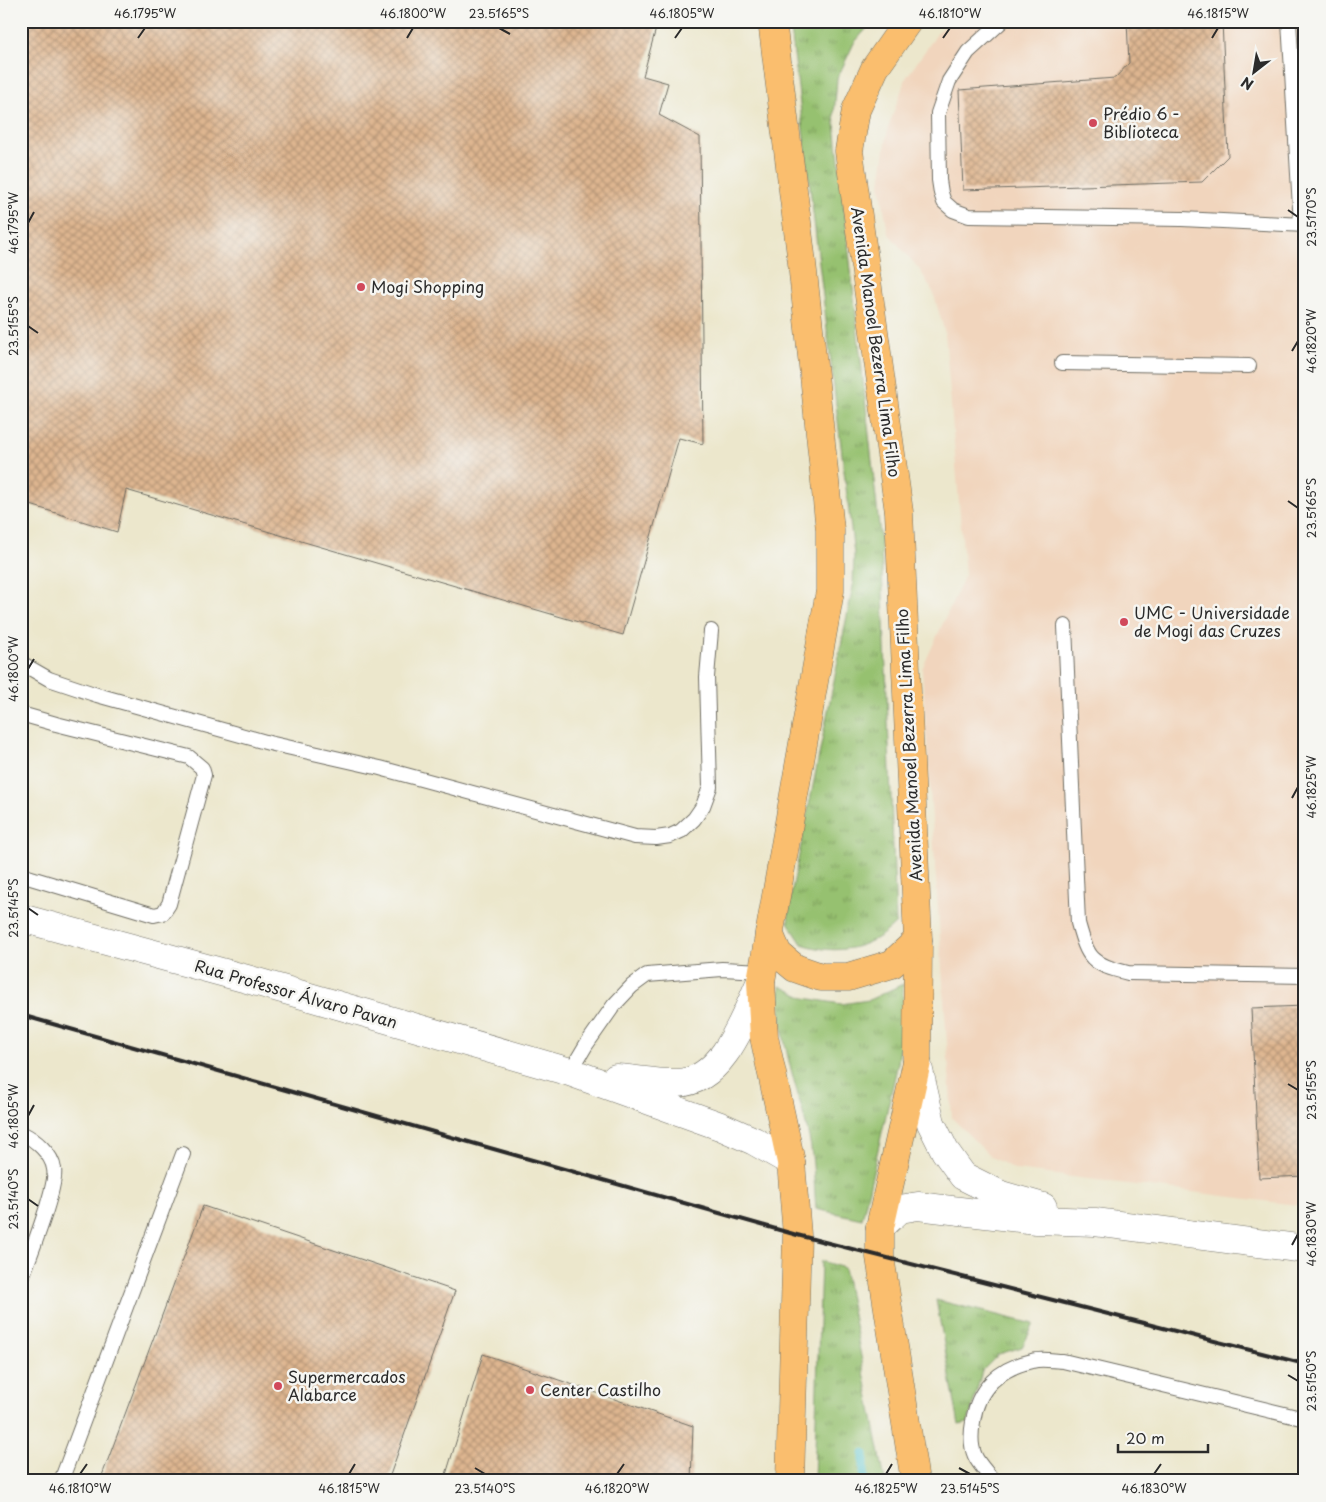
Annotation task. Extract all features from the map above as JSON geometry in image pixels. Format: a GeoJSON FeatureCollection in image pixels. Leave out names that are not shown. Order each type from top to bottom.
{"type":"FeatureCollection","features":[{"type":"Feature","properties":{"kind":"main road"},"geometry":{"type":"LineString","coordinates":[[772,21],[802,263],[830,530],[830,591],[762,976],[764,1037],[790,1162],[797,1235],[790,1481]]}},
{"type":"Feature","properties":{"kind":"main road","name":"Avenida Manoel Bezerra Lima Filho"},"geometry":{"type":"LineString","coordinates":[[908,21],[871,76],[856,110],[849,151],[899,512],[918,940],[917,1062],[880,1226],[880,1257],[915,1481]]}},
{"type":"Feature","properties":{"kind":"main road"},"geometry":{"type":"LineString","coordinates":[[769,932],[778,954],[795,968],[821,977],[848,977],[892,964],[918,940]]}},
{"type":"Feature","properties":{"kind":"street","name":"Rua Professor Álvaro Pavan"},"geometry":{"type":"LineString","coordinates":[[21,918],[247,979],[570,1072],[720,1126],[754,1141],[790,1162]]}},
{"type":"Feature","properties":{"kind":"street","name":"Rua Professor Álvaro Pavan"},"geometry":{"type":"LineString","coordinates":[[570,1072],[677,1084],[691,1081],[709,1072],[719,1062],[730,1045],[762,976]]}},
{"type":"Feature","properties":{"kind":"street"},"geometry":{"type":"LineString","coordinates":[[917,1062],[931,1123],[945,1151],[963,1176],[1001,1195],[1095,1222]]}},
{"type":"Feature","properties":{"kind":"street"},"geometry":{"type":"LineString","coordinates":[[880,1226],[900,1208],[918,1206],[1036,1220],[1095,1222],[1305,1249]]}},
{"type":"Feature","properties":{"kind":"lane"},"geometry":{"type":"LineString","coordinates":[[1002,21],[968,52],[949,81],[938,113],[940,186],[944,202],[953,210],[969,216],[1182,219],[1303,225],[1289,21]]}},
{"type":"Feature","properties":{"kind":"lane"},"geometry":{"type":"LineString","coordinates":[[1062,363],[1249,366]]}},
{"type":"Feature","properties":{"kind":"lane"},"geometry":{"type":"LineString","coordinates":[[1065,626],[1078,923],[1085,947],[1092,959],[1108,968],[1128,973],[1305,976]]}},
{"type":"Feature","properties":{"kind":"lane"},"geometry":{"type":"LineString","coordinates":[[21,663],[49,679],[97,695],[269,743],[380,768],[635,837],[656,838],[670,836],[681,831],[703,806],[710,786],[708,677],[711,631]]}},
{"type":"Feature","properties":{"kind":"lane"},"geometry":{"type":"LineString","coordinates":[[21,714],[190,757],[202,768],[204,775],[169,904],[163,912],[154,915],[21,876]]}},
{"type":"Feature","properties":{"kind":"lane"},"geometry":{"type":"LineString","coordinates":[[570,1072],[614,1005],[632,986],[647,975],[722,969],[762,976]]}},
{"type":"Feature","properties":{"kind":"lane"},"geometry":{"type":"LineString","coordinates":[[21,1133],[29,1136],[45,1150],[55,1169],[51,1192],[21,1280]]}},
{"type":"Feature","properties":{"kind":"lane"},"geometry":{"type":"LineString","coordinates":[[61,1481],[183,1154]]}},
{"type":"Feature","properties":{"kind":"lane"},"geometry":{"type":"LineString","coordinates":[[993,1481],[975,1456],[970,1438],[974,1409],[979,1397],[988,1386],[1006,1370],[1034,1360],[1063,1361],[1305,1420]]}},
{"type":"Feature","properties":{"kind":"shaded area","name":"UMC - Universidade de Mogi das Cruzes"},"geometry":{"type":"Polygon","coordinates":[[[948,21],[1305,21],[1305,1206],[1016,1170],[991,1157],[952,1118],[922,669],[965,575],[945,333],[933,292],[920,270],[888,233],[880,184],[888,128],[906,78],[948,21]]]}},
{"type":"Feature","properties":{"kind":"green space"},"geometry":{"type":"Polygon","coordinates":[[[790,21],[873,21],[854,43],[837,79],[834,115],[881,544],[896,923],[875,939],[852,948],[840,949],[815,948],[802,944],[788,922],[790,900],[853,586],[854,554],[790,21]]]}},
{"type":"Feature","properties":{"kind":"green space"},"geometry":{"type":"Polygon","coordinates":[[[903,984],[903,1026],[898,1063],[862,1219],[816,1209],[811,1146],[785,1043],[780,1005],[780,986],[805,998],[841,1004],[869,1000],[903,984]]]}},
{"type":"Feature","properties":{"kind":"green space"},"geometry":{"type":"Polygon","coordinates":[[[821,1261],[844,1268],[885,1481],[814,1481],[821,1261]]]}},
{"type":"Feature","properties":{"kind":"green space"},"geometry":{"type":"Polygon","coordinates":[[[936,1300],[1034,1324],[1022,1347],[999,1354],[982,1371],[968,1423],[959,1425],[936,1300]]]}},
{"type":"Feature","properties":{"kind":"building","name":"Mogi Shopping"},"geometry":{"type":"Polygon","coordinates":[[[21,21],[658,21],[643,76],[668,83],[659,115],[700,137],[703,444],[679,438],[623,635],[126,490],[117,532],[21,502],[21,21]]]}},
{"type":"Feature","properties":{"kind":"building","name":"Prédio 6 - Biblioteca"},"geometry":{"type":"Polygon","coordinates":[[[1127,21],[1222,21],[1228,156],[1202,182],[963,190],[959,90],[1115,78],[1129,63],[1127,21]]]}},
{"type":"Feature","properties":{"kind":"building"},"geometry":{"type":"Polygon","coordinates":[[[1305,1006],[1305,1176],[1259,1178],[1251,1008],[1305,1006]]]}},
{"type":"Feature","properties":{"kind":"building","name":"Supermercados Alabarce"},"geometry":{"type":"Polygon","coordinates":[[[203,1206],[455,1291],[388,1481],[100,1481],[203,1206]]]}},
{"type":"Feature","properties":{"kind":"building","name":"Center Castilho"},"geometry":{"type":"Polygon","coordinates":[[[483,1354],[693,1426],[691,1481],[444,1481],[483,1354]]]}},
{"type":"Feature","properties":{"kind":"waterway"},"geometry":{"type":"LineString","coordinates":[[864,1454],[864,1481]]}},
{"type":"Feature","properties":{"kind":"railway"},"geometry":{"type":"LineString","coordinates":[[21,1015],[797,1235],[1305,1364]]}},
{"type":"Feature","properties":{"kind":"place","name":"Prédio 6 - Biblioteca"},"geometry":{"type":"Point","coordinates":[1093,123]}},
{"type":"Feature","properties":{"kind":"place","name":"Mogi Shopping"},"geometry":{"type":"Point","coordinates":[361,287]}},
{"type":"Feature","properties":{"kind":"place","name":"UMC - Universidade de Mogi das Cruzes"},"geometry":{"type":"Point","coordinates":[1124,622]}},
{"type":"Feature","properties":{"kind":"place","name":"Supermercados Alabarce"},"geometry":{"type":"Point","coordinates":[278,1386]}},
{"type":"Feature","properties":{"kind":"place","name":"Center Castilho"},"geometry":{"type":"Point","coordinates":[530,1390]}}]}
